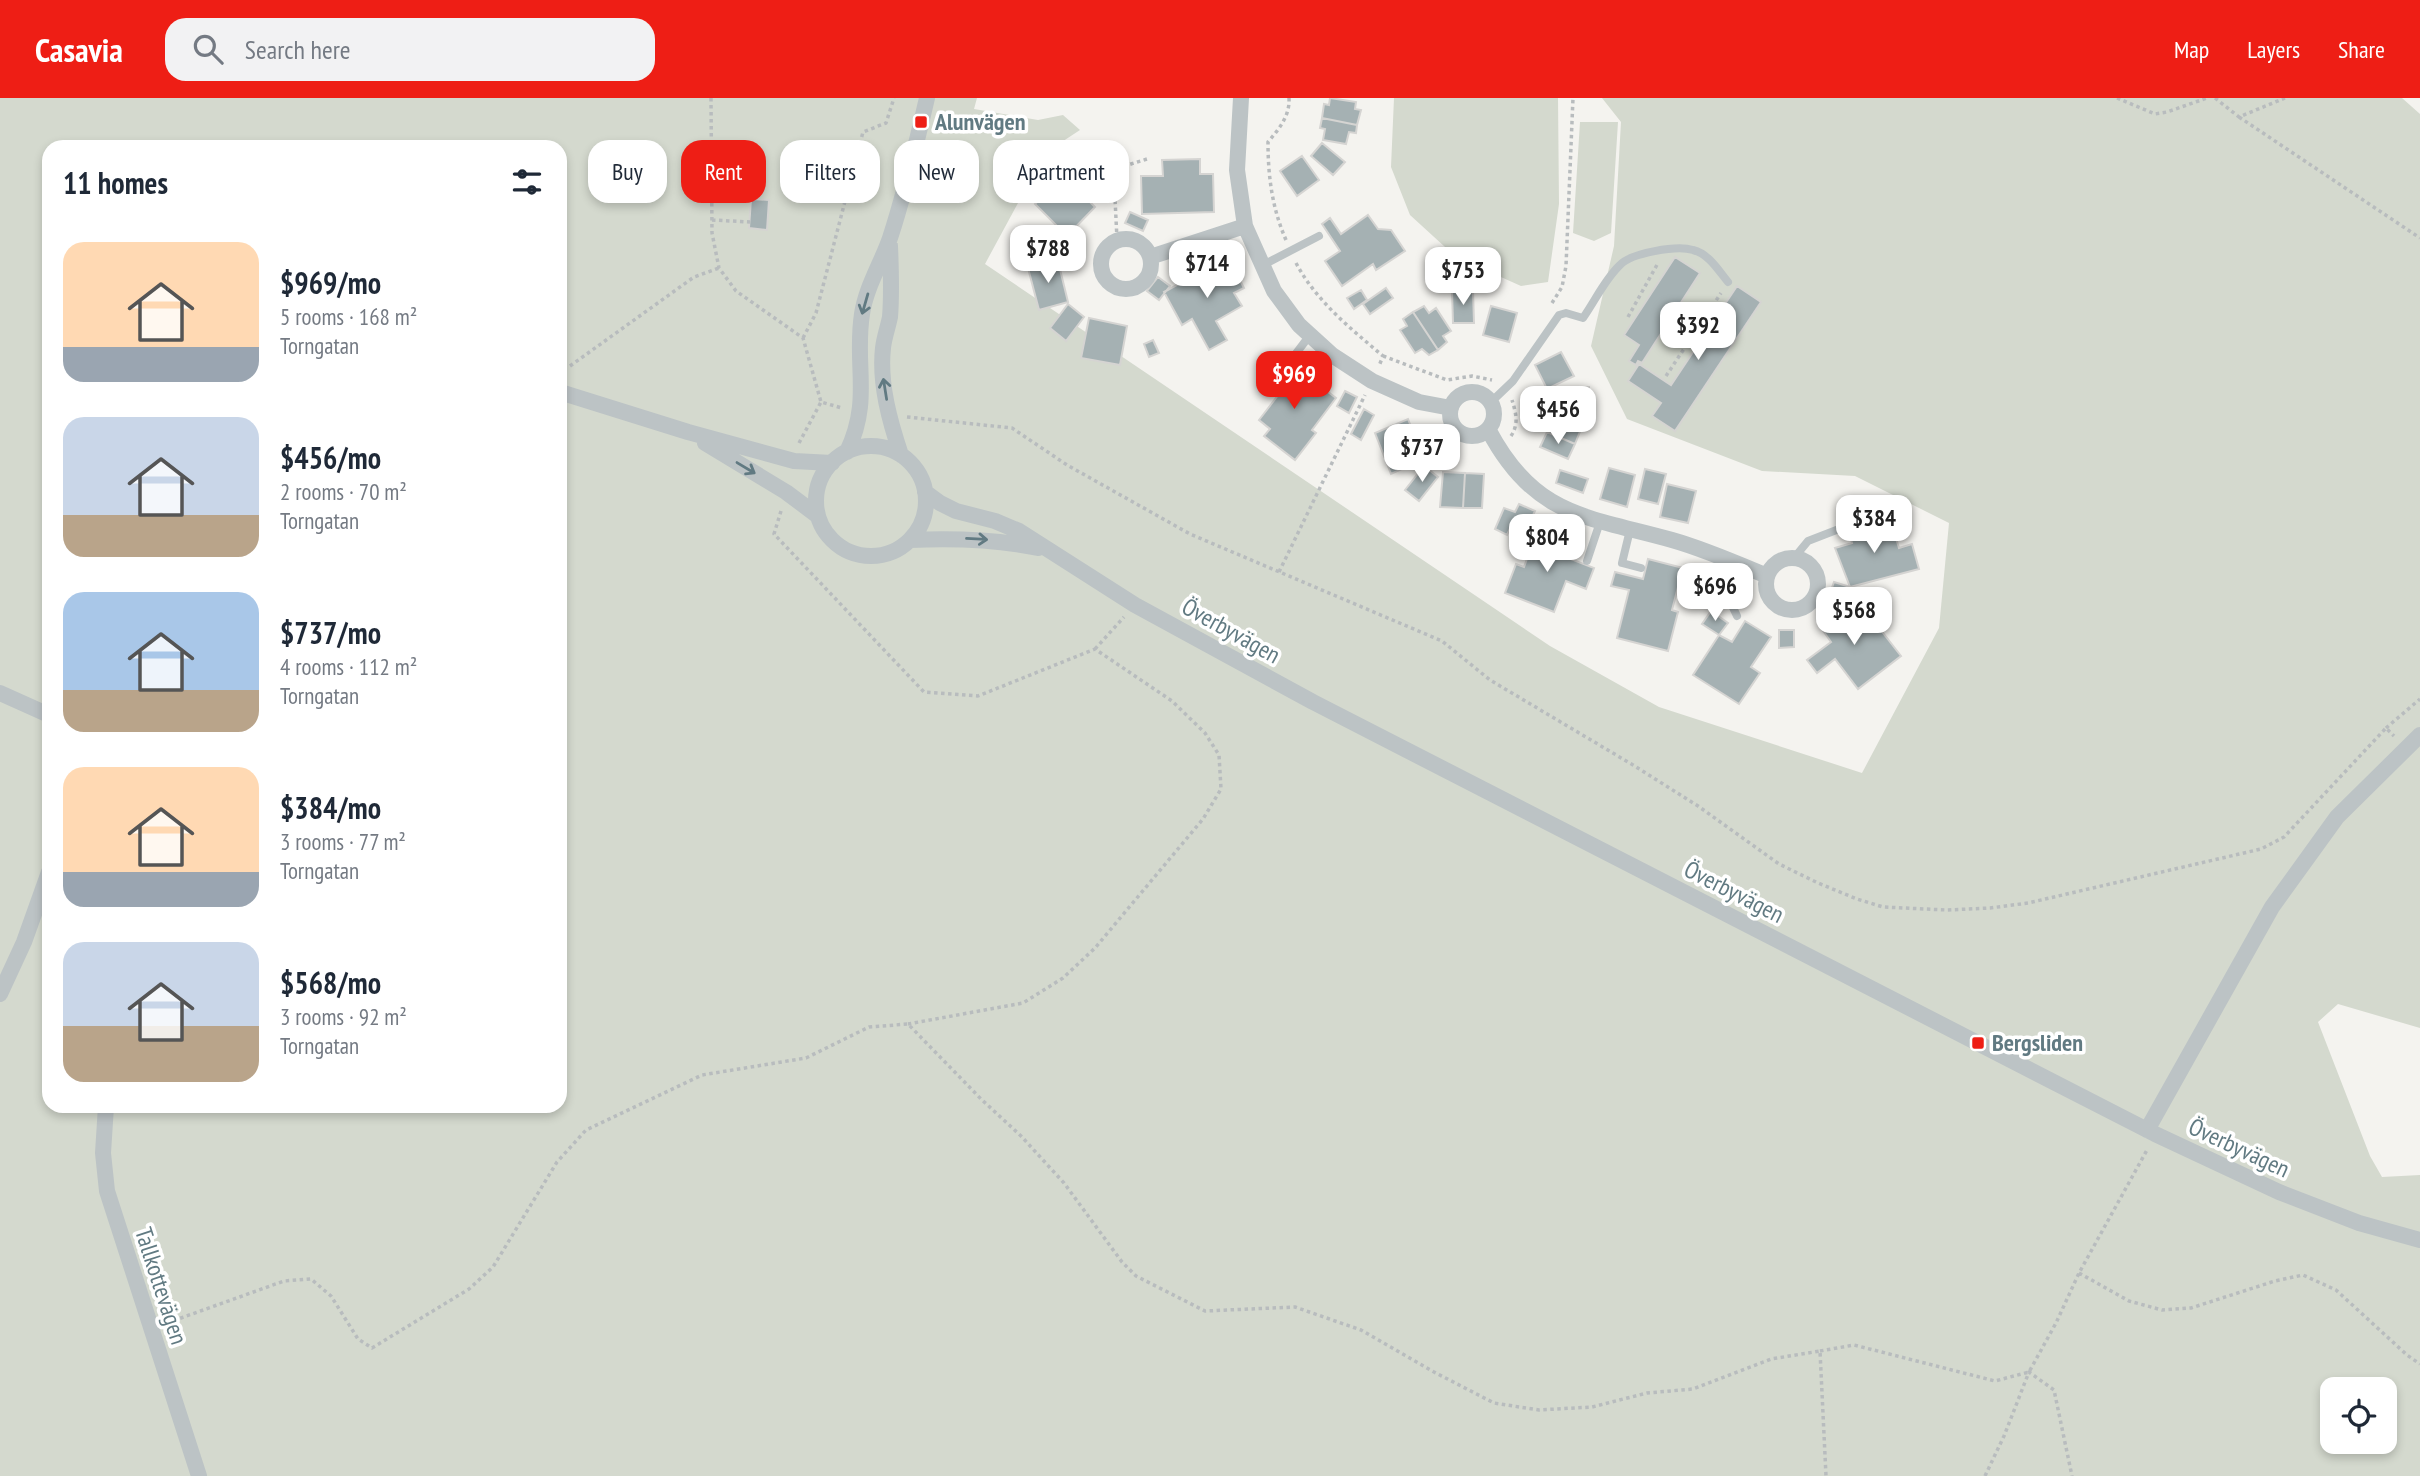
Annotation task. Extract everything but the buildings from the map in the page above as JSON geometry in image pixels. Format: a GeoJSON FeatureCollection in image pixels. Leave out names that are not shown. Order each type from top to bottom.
{"type":"FeatureCollection","features":[{"type":"Feature","properties":{"kind":"street"},"geometry":{"type":"LineString","coordinates":[[847,452],[857,432],[860,415],[862,314],[889,240],[927,98]]}},
{"type":"Feature","properties":{"kind":"street"},"geometry":{"type":"LineString","coordinates":[[1241,98],[1237,170],[1245,226],[1274,291],[1299,325],[1332,355],[1372,381],[1419,402],[1451,408]]}},
{"type":"Feature","properties":{"kind":"street"},"geometry":{"type":"LineString","coordinates":[[1150,257],[1245,226]]}},
{"type":"Feature","properties":{"kind":"street"},"geometry":{"type":"LineString","coordinates":[[1117,239],[1134,239],[1142,244],[1150,257],[1151,268],[1142,283],[1126,289],[1111,285],[1105,279],[1100,264],[1104,249],[1117,239]]}},
{"type":"Feature","properties":{"kind":"street"},"geometry":{"type":"LineString","coordinates":[[889,240],[892,288],[883,348],[883,374],[889,415],[901,455]]}},
{"type":"Feature","properties":{"kind":"street"},"geometry":{"type":"LineString","coordinates":[[1472,392],[1480,393],[1491,402],[1494,416],[1488,429],[1475,436],[1461,433],[1452,422],[1451,408],[1459,396],[1472,392]]}},
{"type":"Feature","properties":{"kind":"street"},"geometry":{"type":"LineString","coordinates":[[567,394],[688,432],[794,461],[832,463]]}},
{"type":"Feature","properties":{"kind":"street"},"geometry":{"type":"LineString","coordinates":[[1488,429],[1514,471],[1535,491],[1562,508],[1600,522],[1674,540],[1767,576]]}},
{"type":"Feature","properties":{"kind":"street"},"geometry":{"type":"LineString","coordinates":[[688,432],[786,492],[818,516]]}},
{"type":"Feature","properties":{"kind":"street"},"geometry":{"type":"LineString","coordinates":[[869,446],[891,450],[901,455],[917,471],[925,492],[924,518],[910,540],[888,554],[863,556],[851,553],[830,538],[818,516],[816,493],[824,472],[847,452],[869,446]]}},
{"type":"Feature","properties":{"kind":"street","name":"Överbyvägen"},"geometry":{"type":"LineString","coordinates":[[925,492],[956,511],[995,521],[1019,531],[1135,605],[1312,702],[2151,1132],[2280,1192],[2359,1223],[2420,1240]]}},
{"type":"Feature","properties":{"kind":"street","name":"Överbyvägen"},"geometry":{"type":"LineString","coordinates":[[910,540],[1000,540],[1044,549]]}},
{"type":"Feature","properties":{"kind":"street"},"geometry":{"type":"LineString","coordinates":[[1794,558],[1803,560],[1815,573],[1817,590],[1808,604],[1793,610],[1777,606],[1767,593],[1767,576],[1777,562],[1794,558]]}},
{"type":"Feature","properties":{"kind":"street"},"geometry":{"type":"LineString","coordinates":[[0,693],[42,712]]}},
{"type":"Feature","properties":{"kind":"street"},"geometry":{"type":"LineString","coordinates":[[2151,1132],[2272,906],[2337,817],[2420,735]]}},
{"type":"Feature","properties":{"kind":"street"},"geometry":{"type":"LineString","coordinates":[[0,994],[24,942],[42,892]]}},
{"type":"Feature","properties":{"kind":"street","name":"Tallkottevägen"},"geometry":{"type":"LineString","coordinates":[[106,1113],[103,1153],[107,1191],[199,1476]]}},
{"type":"Feature","properties":{"kind":"lane"},"geometry":{"type":"LineString","coordinates":[[1263,265],[1319,236]]}},
{"type":"Feature","properties":{"kind":"lane"},"geometry":{"type":"LineString","coordinates":[[1491,402],[1505,389],[1559,315],[1566,313],[1583,318],[1619,265],[1628,259],[1659,250],[1692,249],[1709,259],[1728,282]]}},
{"type":"Feature","properties":{"kind":"lane"},"geometry":{"type":"LineString","coordinates":[[1285,368],[1310,335]]}},
{"type":"Feature","properties":{"kind":"lane"},"geometry":{"type":"LineString","coordinates":[[1587,561],[1600,522]]}},
{"type":"Feature","properties":{"kind":"lane"},"geometry":{"type":"LineString","coordinates":[[1794,558],[1808,541],[1839,529]]}},
{"type":"Feature","properties":{"kind":"lane"},"geometry":{"type":"LineString","coordinates":[[1630,530],[1622,563],[1641,568]]}},
{"type":"Feature","properties":{"kind":"lane"},"geometry":{"type":"LineString","coordinates":[[1734,562],[1729,599],[1737,616]]}},
{"type":"Feature","properties":{"kind":"path"},"geometry":{"type":"LineString","coordinates":[[711,98],[712,233],[719,268],[736,291],[803,338],[821,402],[800,438],[794,461]]}},
{"type":"Feature","properties":{"kind":"path"},"geometry":{"type":"LineString","coordinates":[[803,338],[816,313],[863,132],[886,123],[894,98]]}},
{"type":"Feature","properties":{"kind":"path"},"geometry":{"type":"LineString","coordinates":[[1551,305],[1562,287],[1566,266],[1573,98]]}},
{"type":"Feature","properties":{"kind":"path"},"geometry":{"type":"LineString","coordinates":[[2117,98],[2155,114],[2207,98]]}},
{"type":"Feature","properties":{"kind":"path"},"geometry":{"type":"LineString","coordinates":[[2215,98],[2239,117],[2420,238]]}},
{"type":"Feature","properties":{"kind":"path"},"geometry":{"type":"LineString","coordinates":[[2239,117],[2285,98]]}},
{"type":"Feature","properties":{"kind":"path"},"geometry":{"type":"LineString","coordinates":[[1117,239],[1115,200],[1118,168],[1147,159]]}},
{"type":"Feature","properties":{"kind":"path"},"geometry":{"type":"LineString","coordinates":[[712,220],[750,222]]}},
{"type":"Feature","properties":{"kind":"path"},"geometry":{"type":"LineString","coordinates":[[1628,317],[1658,266],[1659,250]]}},
{"type":"Feature","properties":{"kind":"path"},"geometry":{"type":"LineString","coordinates":[[570,366],[694,277],[719,268]]}},
{"type":"Feature","properties":{"kind":"path"},"geometry":{"type":"LineString","coordinates":[[1667,376],[1728,282]]}},
{"type":"Feature","properties":{"kind":"path"},"geometry":{"type":"LineString","coordinates":[[1383,356],[1447,380],[1472,376],[1499,383],[1512,400],[1517,416],[1514,431],[1500,452]]}},
{"type":"Feature","properties":{"kind":"path"},"geometry":{"type":"LineString","coordinates":[[821,402],[860,415]]}},
{"type":"Feature","properties":{"kind":"path"},"geometry":{"type":"LineString","coordinates":[[889,415],[1012,428],[1067,465],[1190,534],[1442,641],[1490,680],[1644,771],[1779,864],[1827,887],[1883,907],[1947,910],[2028,903],[2261,849],[2284,837],[2386,728],[2420,699]]}},
{"type":"Feature","properties":{"kind":"path"},"geometry":{"type":"LineString","coordinates":[[786,492],[774,534],[924,692],[978,696],[1095,649],[1135,605]]}},
{"type":"Feature","properties":{"kind":"path"},"geometry":{"type":"LineString","coordinates":[[151,1329],[284,1281],[311,1279],[331,1296],[358,1339],[372,1348],[469,1289],[493,1267],[557,1162],[586,1130],[702,1074],[806,1058],[869,1027],[908,1024],[1023,1003],[1063,978],[1096,948],[1203,819],[1221,789],[1219,755],[1205,733],[1172,701],[1095,649]]}},
{"type":"Feature","properties":{"kind":"path"},"geometry":{"type":"LineString","coordinates":[[2386,728],[2406,748]]}},
{"type":"Feature","properties":{"kind":"path"},"geometry":{"type":"LineString","coordinates":[[908,1024],[1021,1136],[1064,1183],[1122,1262],[1136,1276],[1205,1311],[1295,1307],[1361,1330],[1434,1373],[1494,1403],[1539,1410],[1592,1407],[1647,1393],[1693,1389],[1772,1359],[1854,1345],[1995,1381],[2029,1373],[2054,1390],[2072,1476]]}},
{"type":"Feature","properties":{"kind":"path"},"geometry":{"type":"LineString","coordinates":[[1985,1476],[2029,1373],[2151,1132]]}},
{"type":"Feature","properties":{"kind":"path"},"geometry":{"type":"LineString","coordinates":[[2080,1273],[2129,1301],[2162,1310],[2191,1308],[2303,1275],[2336,1290],[2420,1364]]}},
{"type":"Feature","properties":{"kind":"path"},"geometry":{"type":"LineString","coordinates":[[1820,1351],[1826,1476]]}},
{"type":"Feature","properties":{"kind":"shaded area"},"geometry":{"type":"Polygon","coordinates":[[[0,98],[977,98],[974,109],[1038,120],[1063,115],[1080,130],[1065,140],[993,140],[993,203],[1018,203],[985,264],[1550,646],[1659,707],[1862,773],[1939,628],[1949,523],[1855,476],[1762,471],[1627,419],[1591,346],[1614,246],[1621,122],[1602,98],[2402,98],[2420,114],[2420,1028],[2338,1004],[2318,1022],[2370,1156],[2382,1177],[2420,1175],[2420,1476],[0,1476],[0,98]]]}},
{"type":"Feature","properties":{"kind":"shaded area"},"geometry":{"type":"Polygon","coordinates":[[[1394,98],[1558,98],[1559,204],[1548,282],[1521,286],[1456,257],[1410,215],[1391,167],[1394,98]]]}},
{"type":"Feature","properties":{"kind":"shaded area"},"geometry":{"type":"Polygon","coordinates":[[[1580,122],[1618,122],[1611,233],[1594,241],[1573,233],[1580,122]]]}},
{"type":"Feature","properties":{"kind":"place","name":"Alunvägen"},"geometry":{"type":"Point","coordinates":[921,122]}},
{"type":"Feature","properties":{"kind":"place","name":"Bergsliden"},"geometry":{"type":"Point","coordinates":[1978,1043]}}]}
